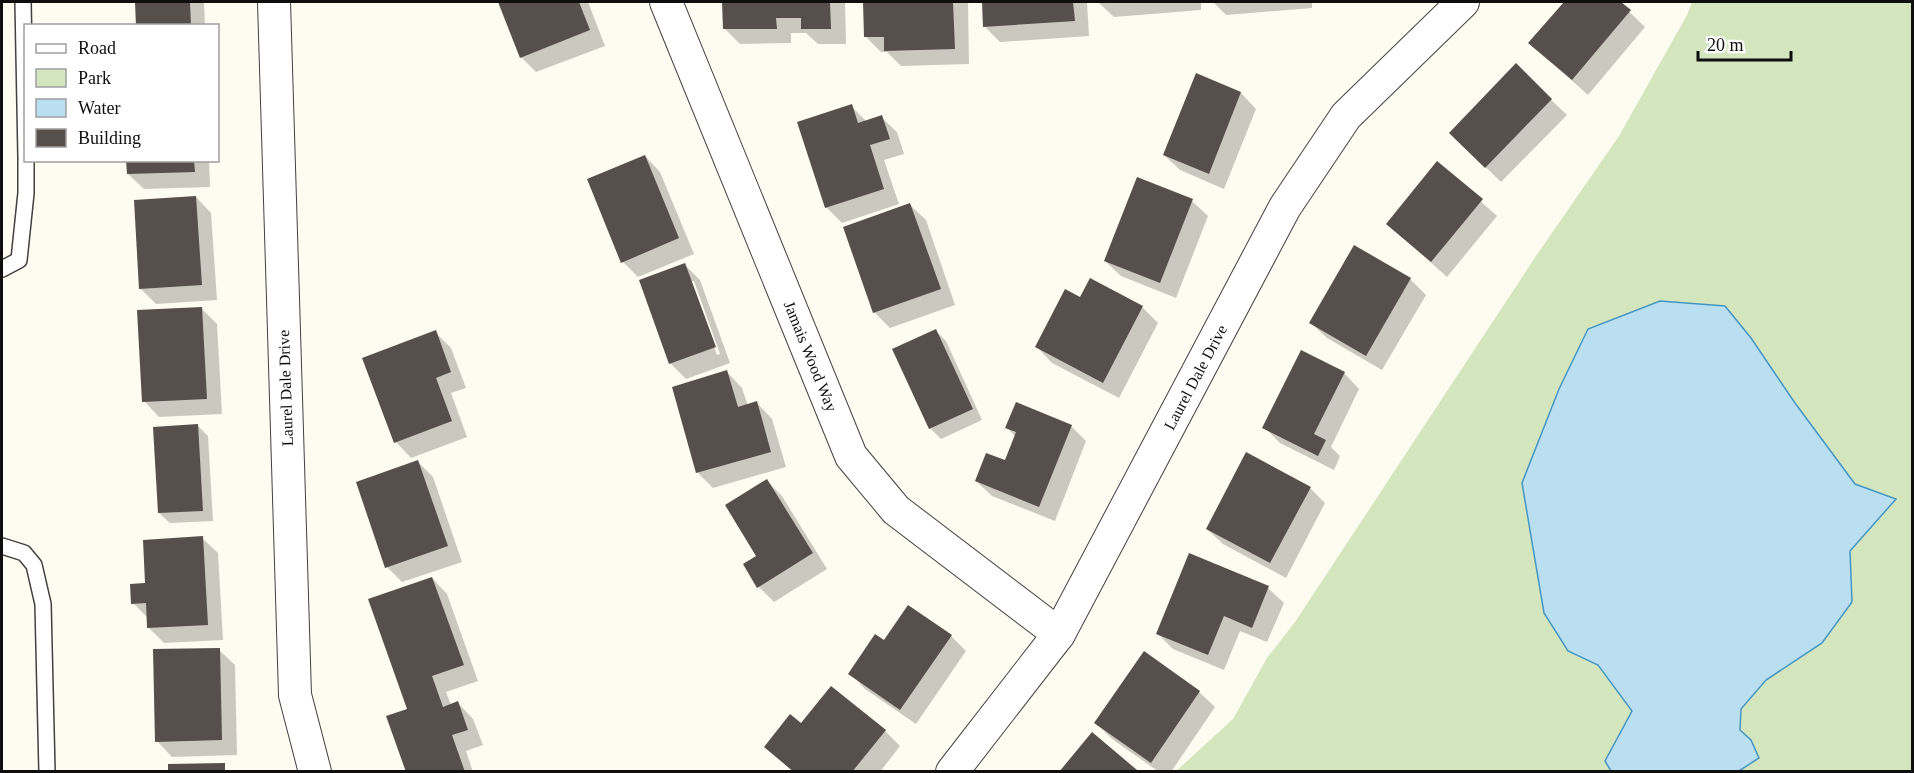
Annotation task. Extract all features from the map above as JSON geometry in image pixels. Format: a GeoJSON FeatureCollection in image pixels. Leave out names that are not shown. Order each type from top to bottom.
{"type":"FeatureCollection","features":[{"type":"Feature","properties":{"kind":"street","name":"Laurel Dale Drive"},"geometry":{"type":"LineString","coordinates":[[274,2],[295,695],[315,771]]}},
{"type":"Feature","properties":{"kind":"street","name":"Jamais Wood Way"},"geometry":{"type":"LineString","coordinates":[[666,2],[851,456],[896,510],[1059,634]]}},
{"type":"Feature","properties":{"kind":"street","name":"Laurel Dale Drive"},"geometry":{"type":"LineString","coordinates":[[952,771],[1059,634],[1285,207],[1346,116],[1463,2]]}},
{"type":"Feature","properties":{"kind":"lane"},"geometry":{"type":"LineString","coordinates":[[23,2],[24,54]]}},
{"type":"Feature","properties":{"kind":"lane"},"geometry":{"type":"LineString","coordinates":[[2,269],[19,261],[26,193],[26,162]]}},
{"type":"Feature","properties":{"kind":"lane"},"geometry":{"type":"LineString","coordinates":[[2,546],[24,553],[34,565],[43,604],[47,771]]}},
{"type":"Feature","properties":{"kind":"green space"},"geometry":{"type":"Polygon","coordinates":[[[1692,2],[1912,2],[1912,771],[1739,771],[1759,758],[1751,740],[1740,730],[1741,709],[1766,680],[1822,643],[1852,603],[1850,551],[1896,499],[1855,484],[1795,403],[1751,338],[1568,651],[1598,665],[1632,712],[1605,761],[1611,771],[1175,772],[1233,719],[1267,658],[1295,622],[1536,256],[1619,136],[1687,15],[1692,2]]]}},
{"type":"Feature","properties":{"kind":"water"},"geometry":{"type":"Polygon","coordinates":[[[1660,301],[1725,306],[1751,338],[1795,403],[1855,484],[1896,499],[1850,551],[1852,602],[1822,643],[1766,680],[1741,709],[1740,730],[1751,740],[1759,758],[1739,771],[1611,771],[1605,761],[1632,711],[1598,665],[1568,651],[1544,613],[1522,483],[1559,389],[1588,329],[1660,301]]]}},
{"type":"Feature","properties":{"kind":"building"},"geometry":{"type":"Polygon","coordinates":[[[135,2],[190,2],[191,24],[136,24],[135,2]]]}},
{"type":"Feature","properties":{"kind":"building"},"geometry":{"type":"Polygon","coordinates":[[[498,2],[579,2],[590,30],[520,58],[498,2]]]}},
{"type":"Feature","properties":{"kind":"building"},"geometry":{"type":"Polygon","coordinates":[[[722,2],[830,2],[831,29],[801,29],[801,18],[776,18],[777,29],[723,29],[722,2]]]}},
{"type":"Feature","properties":{"kind":"building"},"geometry":{"type":"Polygon","coordinates":[[[863,2],[953,2],[955,49],[884,51],[884,37],[864,37],[863,2]]]}},
{"type":"Feature","properties":{"kind":"building"},"geometry":{"type":"Polygon","coordinates":[[[982,2],[1073,2],[1075,21],[983,27],[982,2]]]}},
{"type":"Feature","properties":{"kind":"building"},"geometry":{"type":"Polygon","coordinates":[[[1564,2],[1621,2],[1631,10],[1572,80],[1528,43],[1564,2]]]}},
{"type":"Feature","properties":{"kind":"building"},"geometry":{"type":"Polygon","coordinates":[[[1516,63],[1552,99],[1485,168],[1449,133],[1516,63]]]}},
{"type":"Feature","properties":{"kind":"building"},"geometry":{"type":"Polygon","coordinates":[[[1196,73],[1241,92],[1209,174],[1163,155],[1196,73]]]}},
{"type":"Feature","properties":{"kind":"building"},"geometry":{"type":"Polygon","coordinates":[[[852,104],[858,123],[882,115],[890,139],[870,145],[884,189],[825,208],[797,122],[852,104]]]}},
{"type":"Feature","properties":{"kind":"building"},"geometry":{"type":"Polygon","coordinates":[[[645,155],[679,238],[621,263],[587,179],[645,155]]]}},
{"type":"Feature","properties":{"kind":"building"},"geometry":{"type":"Polygon","coordinates":[[[1437,161],[1483,199],[1431,262],[1386,224],[1437,161]]]}},
{"type":"Feature","properties":{"kind":"building"},"geometry":{"type":"Polygon","coordinates":[[[126,162],[194,162],[195,172],[127,174],[126,162]]]}},
{"type":"Feature","properties":{"kind":"building"},"geometry":{"type":"Polygon","coordinates":[[[1137,177],[1193,199],[1160,283],[1104,261],[1137,177]]]}},
{"type":"Feature","properties":{"kind":"building"},"geometry":{"type":"Polygon","coordinates":[[[196,196],[202,285],[139,289],[134,200],[196,196]]]}},
{"type":"Feature","properties":{"kind":"building"},"geometry":{"type":"Polygon","coordinates":[[[910,203],[941,289],[873,313],[843,227],[910,203]]]}},
{"type":"Feature","properties":{"kind":"building"},"geometry":{"type":"Polygon","coordinates":[[[1354,245],[1411,278],[1366,356],[1309,323],[1354,245]]]}},
{"type":"Feature","properties":{"kind":"building"},"geometry":{"type":"Polygon","coordinates":[[[685,263],[716,347],[669,364],[639,280],[685,263]]]}},
{"type":"Feature","properties":{"kind":"building"},"geometry":{"type":"Polygon","coordinates":[[[1090,278],[1143,306],[1103,383],[1035,347],[1065,289],[1080,297],[1090,278]]]}},
{"type":"Feature","properties":{"kind":"building"},"geometry":{"type":"Polygon","coordinates":[[[202,307],[207,399],[142,402],[137,310],[202,307]]]}},
{"type":"Feature","properties":{"kind":"building"},"geometry":{"type":"Polygon","coordinates":[[[936,329],[973,409],[929,429],[892,349],[936,329]]]}},
{"type":"Feature","properties":{"kind":"building"},"geometry":{"type":"Polygon","coordinates":[[[436,330],[451,372],[436,378],[452,421],[394,443],[362,358],[436,330]]]}},
{"type":"Feature","properties":{"kind":"building"},"geometry":{"type":"Polygon","coordinates":[[[1301,350],[1345,372],[1314,434],[1326,440],[1318,456],[1262,428],[1301,350]]]}},
{"type":"Feature","properties":{"kind":"building"},"geometry":{"type":"Polygon","coordinates":[[[727,370],[738,407],[757,401],[771,452],[696,473],[672,387],[727,370]]]}},
{"type":"Feature","properties":{"kind":"building"},"geometry":{"type":"Polygon","coordinates":[[[1016,402],[1072,425],[1039,507],[975,481],[986,453],[1005,460],[1016,432],[1005,428],[1016,402]]]}},
{"type":"Feature","properties":{"kind":"building"},"geometry":{"type":"Polygon","coordinates":[[[198,424],[203,511],[158,513],[153,427],[198,424]]]}},
{"type":"Feature","properties":{"kind":"building"},"geometry":{"type":"Polygon","coordinates":[[[1246,452],[1311,487],[1270,563],[1206,529],[1246,452]]]}},
{"type":"Feature","properties":{"kind":"building"},"geometry":{"type":"Polygon","coordinates":[[[418,460],[448,546],[385,568],[356,482],[418,460]]]}},
{"type":"Feature","properties":{"kind":"building"},"geometry":{"type":"Polygon","coordinates":[[[767,479],[813,553],[757,588],[743,564],[756,556],[725,505],[767,479]]]}},
{"type":"Feature","properties":{"kind":"building"},"geometry":{"type":"Polygon","coordinates":[[[203,536],[208,625],[147,628],[146,603],[131,604],[130,584],[145,583],[143,540],[203,536]]]}},
{"type":"Feature","properties":{"kind":"building"},"geometry":{"type":"Polygon","coordinates":[[[1189,553],[1269,586],[1252,628],[1224,616],[1208,655],[1156,634],[1189,553]]]}},
{"type":"Feature","properties":{"kind":"building"},"geometry":{"type":"Polygon","coordinates":[[[432,577],[464,665],[432,676],[443,707],[458,701],[468,730],[452,735],[465,772],[406,772],[386,716],[407,709],[368,599],[432,577]]]}},
{"type":"Feature","properties":{"kind":"building"},"geometry":{"type":"Polygon","coordinates":[[[908,605],[952,635],[900,710],[848,674],[875,634],[884,640],[908,605]]]}},
{"type":"Feature","properties":{"kind":"building"},"geometry":{"type":"Polygon","coordinates":[[[220,648],[222,740],[155,742],[153,649],[220,648]]]}},
{"type":"Feature","properties":{"kind":"building"},"geometry":{"type":"Polygon","coordinates":[[[1144,651],[1200,691],[1151,763],[1094,723],[1144,651]]]}},
{"type":"Feature","properties":{"kind":"building"},"geometry":{"type":"Polygon","coordinates":[[[831,686],[886,730],[852,772],[794,772],[764,747],[790,714],[801,723],[831,686]]]}},
{"type":"Feature","properties":{"kind":"building"},"geometry":{"type":"Polygon","coordinates":[[[1092,732],[1137,770],[1135,772],[1059,772],[1092,732]]]}},
{"type":"Feature","properties":{"kind":"building"},"geometry":{"type":"Polygon","coordinates":[[[225,763],[225,772],[168,772],[168,764],[225,763]]]}}]}
